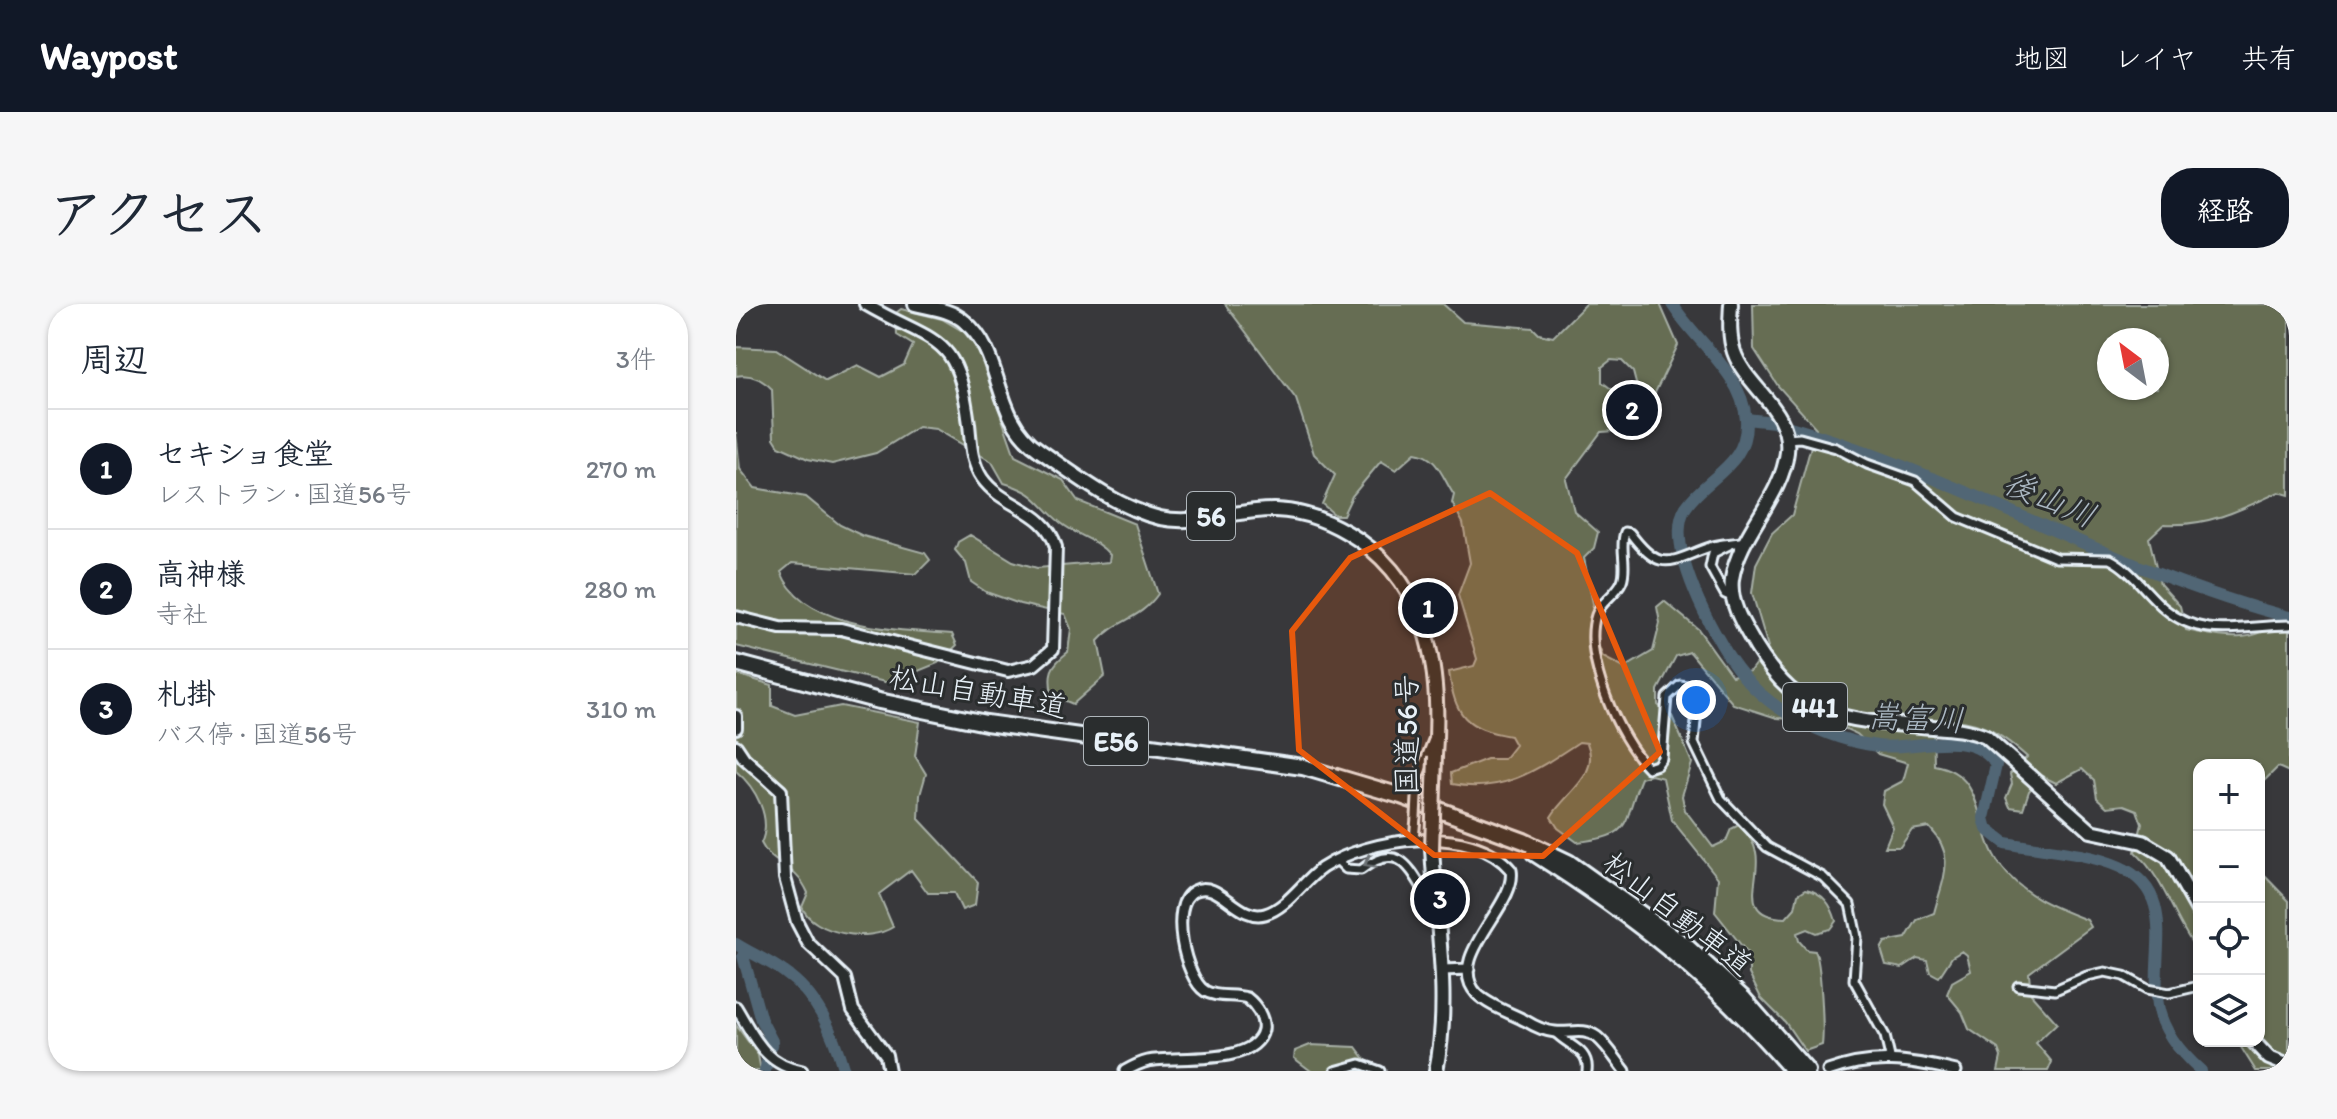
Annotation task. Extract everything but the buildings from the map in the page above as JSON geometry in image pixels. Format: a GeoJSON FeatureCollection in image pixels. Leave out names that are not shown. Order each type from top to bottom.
{"type":"FeatureCollection","features":[{"type":"Feature","properties":{"kind":"highway","name":"国道56号"},"geometry":{"type":"LineString","coordinates":[[915,304],[950,313],[965,321],[978,336],[1006,410],[1016,428],[1035,448],[1134,509],[1161,518],[1179,519],[1278,510],[1308,515],[1343,529],[1371,548],[1398,578],[1422,619],[1437,684],[1432,848],[1443,970],[1443,1039],[1436,1071]]}},
{"type":"Feature","properties":{"kind":"highway"},"geometry":{"type":"LineString","coordinates":[[1731,304],[1735,354],[1780,418],[1787,439],[1782,472],[1747,541],[1732,580],[1733,597]]}},
{"type":"Feature","properties":{"kind":"highway","name":"441"},"geometry":{"type":"LineString","coordinates":[[1733,597],[1745,628],[1772,673],[1801,701],[1819,709],[1882,723],[1971,730],[1986,737],[2091,831],[2143,842],[2168,857],[2194,903]]}},
{"type":"Feature","properties":{"kind":"highway","name":"松山自動車道"},"geometry":{"type":"LineString","coordinates":[[736,663],[879,701],[986,723],[1303,767],[1366,785],[1492,830],[1568,862],[1664,928],[1744,999],[1807,1071]]}},
{"type":"Feature","properties":{"kind":"highway","name":"松山自動車道"},"geometry":{"type":"LineString","coordinates":[[1492,830],[1556,867],[1679,955],[1735,1007],[1793,1071]]}},
{"type":"Feature","properties":{"kind":"highway"},"geometry":{"type":"LineString","coordinates":[[2259,1047],[2269,1058],[2289,1066]]}},
{"type":"Feature","properties":{"kind":"main road"},"geometry":{"type":"LineString","coordinates":[[736,617],[780,628],[841,629],[1008,671],[1034,665],[1053,649],[1056,547],[1052,535],[1040,519],[994,490],[982,478],[972,452],[963,382],[950,353],[939,343],[865,304]]}},
{"type":"Feature","properties":{"kind":"main road"},"geometry":{"type":"LineString","coordinates":[[736,716],[736,728]]}},
{"type":"Feature","properties":{"kind":"main road"},"geometry":{"type":"LineString","coordinates":[[736,746],[744,758],[781,791],[785,878],[797,922],[815,952],[845,978],[853,1010],[886,1055],[889,1071]]}},
{"type":"Feature","properties":{"kind":"street"},"geometry":{"type":"LineString","coordinates":[[1787,439],[1800,438],[1836,448],[1867,464],[1915,481],[1957,517],[2056,558],[2110,559],[2166,610],[2187,623],[2231,631],[2289,625]]}},
{"type":"Feature","properties":{"kind":"street"},"geometry":{"type":"LineString","coordinates":[[1747,541],[1731,543],[1679,562],[1664,563],[1650,557],[1630,533],[1623,535],[1622,581],[1596,615],[1593,636],[1607,698],[1628,742],[1640,760],[1651,769],[1662,758],[1667,697],[1680,685],[1693,691],[1698,699],[1694,743],[1721,799],[1767,847],[1823,877],[1850,904],[1857,937],[1854,980],[1885,1036],[1890,1057]]}},
{"type":"Feature","properties":{"kind":"street"},"geometry":{"type":"LineString","coordinates":[[1731,543],[1713,553],[1710,567],[1725,594],[1733,597]]}},
{"type":"Feature","properties":{"kind":"street"},"geometry":{"type":"LineString","coordinates":[[1414,840],[1418,778],[1436,735]]}},
{"type":"Feature","properties":{"kind":"street"},"geometry":{"type":"LineString","coordinates":[[1125,1071],[1147,1061],[1224,1056],[1240,1052],[1259,1038],[1263,1029],[1259,1012],[1247,998],[1215,995],[1205,991],[1196,981],[1185,956],[1180,922],[1187,896],[1195,890],[1208,889],[1245,913],[1262,916],[1277,909],[1300,886],[1337,860],[1391,841],[1414,840],[1464,844],[1486,852],[1511,870],[1510,890],[1489,920],[1469,969],[1477,994],[1536,1027],[1555,1032],[1584,1031],[1598,1038],[1625,1071]]}},
{"type":"Feature","properties":{"kind":"street"},"geometry":{"type":"LineString","coordinates":[[1337,860],[1346,869],[1361,870],[1382,856],[1393,856],[1406,865],[1436,908]]}},
{"type":"Feature","properties":{"kind":"street"},"geometry":{"type":"LineString","coordinates":[[1443,970],[1469,969]]}},
{"type":"Feature","properties":{"kind":"street"},"geometry":{"type":"LineString","coordinates":[[2018,986],[2055,990],[2105,972],[2124,976],[2147,989],[2169,993],[2193,987]]}},
{"type":"Feature","properties":{"kind":"street"},"geometry":{"type":"LineString","coordinates":[[736,1007],[765,1055],[776,1064],[802,1071]]}},
{"type":"Feature","properties":{"kind":"street"},"geometry":{"type":"LineString","coordinates":[[1555,1032],[1581,1052],[1587,1060],[1587,1071]]}},
{"type":"Feature","properties":{"kind":"street"},"geometry":{"type":"LineString","coordinates":[[1828,1071],[1851,1063],[1890,1057],[1956,1071]]}},
{"type":"Feature","properties":{"kind":"street"},"geometry":{"type":"LineString","coordinates":[[1335,1071],[1360,1064],[1380,1071]]}},
{"type":"Feature","properties":{"kind":"highlighted area"},"geometry":{"type":"Polygon","coordinates":[[[1490,493],[1577,553],[1660,752],[1543,856],[1434,855],[1299,750],[1292,631],[1350,558],[1490,493]]]}},
{"type":"Feature","properties":{"kind":"green space"},"geometry":{"type":"Polygon","coordinates":[[[1225,304],[1443,304],[1463,322],[1533,328],[1539,334],[1553,337],[1586,304],[1660,304],[1678,345],[1653,397],[1639,395],[1633,372],[1622,361],[1611,360],[1602,367],[1602,382],[1618,394],[1640,421],[1631,430],[1601,432],[1566,479],[1574,511],[1598,532],[1594,548],[1584,558],[1593,604],[1590,624],[1603,657],[1624,668],[1653,651],[1660,623],[1657,607],[1664,601],[1698,629],[1732,676],[1750,671],[1768,647],[1752,593],[1756,564],[1772,533],[1792,515],[1816,428],[1778,386],[1754,349],[1753,304],[2289,304],[2289,495],[2279,492],[2209,520],[2164,524],[2149,538],[2160,584],[2180,606],[2186,630],[2216,636],[2250,636],[2289,619],[2289,772],[2278,767],[2265,780],[2265,759],[2193,759],[2193,945],[2155,875],[2135,852],[2142,824],[2137,810],[2124,805],[2107,807],[2097,798],[2094,780],[2082,769],[2056,783],[2042,776],[2029,791],[2023,809],[2010,807],[2006,798],[2012,784],[2010,774],[2027,757],[1984,727],[1961,721],[1933,720],[1934,765],[1951,770],[1963,779],[1971,791],[2000,865],[2028,892],[2087,920],[2091,927],[2029,973],[2031,994],[2057,1023],[2036,1043],[2052,1062],[2048,1071],[1998,1071],[2001,1057],[1998,1049],[1969,1029],[1962,1012],[1947,994],[1952,982],[1971,971],[1967,955],[1962,951],[1952,957],[1939,977],[1930,972],[1927,960],[1917,958],[1902,968],[1886,965],[1881,949],[1885,942],[1906,938],[1917,920],[1934,913],[1944,878],[1943,848],[1929,827],[1912,830],[1900,847],[1885,847],[1893,827],[1882,804],[1884,791],[1903,781],[1908,763],[1878,754],[1857,734],[1829,721],[1777,718],[1733,704],[1690,652],[1676,656],[1658,690],[1658,705],[1672,716],[1692,763],[1682,796],[1685,810],[1713,847],[1726,841],[1731,829],[1739,825],[1747,834],[1756,852],[1754,895],[1761,911],[1786,918],[1795,908],[1798,894],[1806,889],[1826,900],[1836,921],[1830,929],[1816,933],[1807,929],[1797,933],[1807,950],[1815,951],[1822,996],[1822,1045],[1805,1051],[1785,1022],[1761,998],[1749,974],[1749,955],[1715,912],[1718,878],[1672,820],[1663,778],[1651,775],[1641,778],[1628,817],[1618,831],[1609,836],[1577,842],[1558,828],[1551,817],[1585,774],[1590,754],[1587,743],[1579,742],[1535,770],[1504,782],[1471,786],[1452,784],[1451,773],[1487,759],[1504,759],[1515,745],[1510,736],[1482,729],[1465,718],[1451,687],[1449,672],[1474,666],[1477,659],[1458,595],[1470,563],[1463,523],[1452,503],[1454,495],[1434,463],[1415,453],[1396,470],[1381,461],[1352,496],[1343,515],[1335,515],[1322,504],[1335,475],[1314,454],[1296,399],[1225,304]]]}},
{"type":"Feature","properties":{"kind":"green space"},"geometry":{"type":"Polygon","coordinates":[[[901,309],[942,319],[964,332],[978,350],[1015,456],[1063,480],[1078,501],[1135,524],[1158,594],[1143,610],[1098,641],[1105,676],[1073,704],[1052,695],[1051,687],[1052,670],[1068,652],[1071,629],[1065,614],[1020,604],[986,592],[971,582],[966,563],[955,550],[958,542],[970,535],[1013,561],[1037,568],[1109,562],[1110,555],[1105,550],[1061,523],[1031,495],[1004,483],[992,462],[936,429],[918,427],[876,453],[832,464],[808,459],[779,446],[774,438],[772,389],[756,378],[736,376],[736,347],[776,349],[826,381],[858,365],[881,377],[904,365],[913,345],[897,335],[896,313],[901,309]]]}},
{"type":"Feature","properties":{"kind":"green space"},"geometry":{"type":"Polygon","coordinates":[[[736,432],[740,469],[755,488],[806,497],[840,525],[863,536],[925,553],[930,560],[916,574],[792,563],[781,572],[793,591],[831,616],[881,628],[952,634],[957,645],[938,663],[889,683],[736,646],[736,432]]]}},
{"type":"Feature","properties":{"kind":"green space"},"geometry":{"type":"Polygon","coordinates":[[[736,674],[772,685],[772,706],[795,715],[841,706],[920,722],[915,756],[926,774],[920,795],[919,819],[978,882],[975,905],[962,910],[954,893],[928,893],[911,870],[879,894],[893,927],[883,932],[843,933],[817,924],[808,916],[802,907],[808,893],[797,876],[771,857],[761,843],[765,823],[760,804],[750,785],[736,771],[736,674]]]}},
{"type":"Feature","properties":{"kind":"green space"},"geometry":{"type":"Polygon","coordinates":[[[2265,876],[2289,901],[2289,1071],[2256,1071],[2241,1047],[2265,1047],[2265,876]]]}},
{"type":"Feature","properties":{"kind":"green space"},"geometry":{"type":"Polygon","coordinates":[[[736,1025],[758,1055],[761,1071],[736,1071],[736,1025]]]}},
{"type":"Feature","properties":{"kind":"green space"},"geometry":{"type":"Polygon","coordinates":[[[1310,1045],[1356,1047],[1374,1071],[1311,1071],[1294,1058],[1295,1051],[1310,1045]]]}},
{"type":"Feature","properties":{"kind":"waterway","name":"嵩富川"},"geometry":{"type":"LineString","coordinates":[[1672,304],[1727,373],[1743,403],[1746,420],[1741,448],[1725,469],[1686,507],[1680,523],[1681,543],[1694,589],[1704,613],[1737,668],[1781,710],[1838,737],[1877,746],[1942,743],[1973,746],[1986,753],[1996,765],[1984,818],[1987,829],[2005,843],[2093,858],[2120,867],[2138,879],[2150,893],[2156,909],[2156,986],[2160,1014],[2174,1041],[2201,1071]]}},
{"type":"Feature","properties":{"kind":"waterway","name":"後山川"},"geometry":{"type":"LineString","coordinates":[[1746,419],[1774,422]]}},
{"type":"Feature","properties":{"kind":"waterway","name":"後山川"},"geometry":{"type":"LineString","coordinates":[[1790,427],[1916,471],[2162,575],[2289,617]]}},
{"type":"Feature","properties":{"kind":"waterway"},"geometry":{"type":"LineString","coordinates":[[736,944],[778,968],[806,992],[823,1016],[844,1071]]}},
{"type":"Feature","properties":{"kind":"waterway"},"geometry":{"type":"LineString","coordinates":[[746,950],[743,956],[761,1020],[772,1041],[765,1071]]}},
{"type":"Feature","properties":{"kind":"place","name":"高神様"},"geometry":{"type":"Point","coordinates":[1632,410]}},
{"type":"Feature","properties":{"kind":"place","name":"セキショ食堂"},"geometry":{"type":"Point","coordinates":[1428,608]}},
{"type":"Feature","properties":{"kind":"place","name":"札掛"},"geometry":{"type":"Point","coordinates":[1440,899]}}]}
